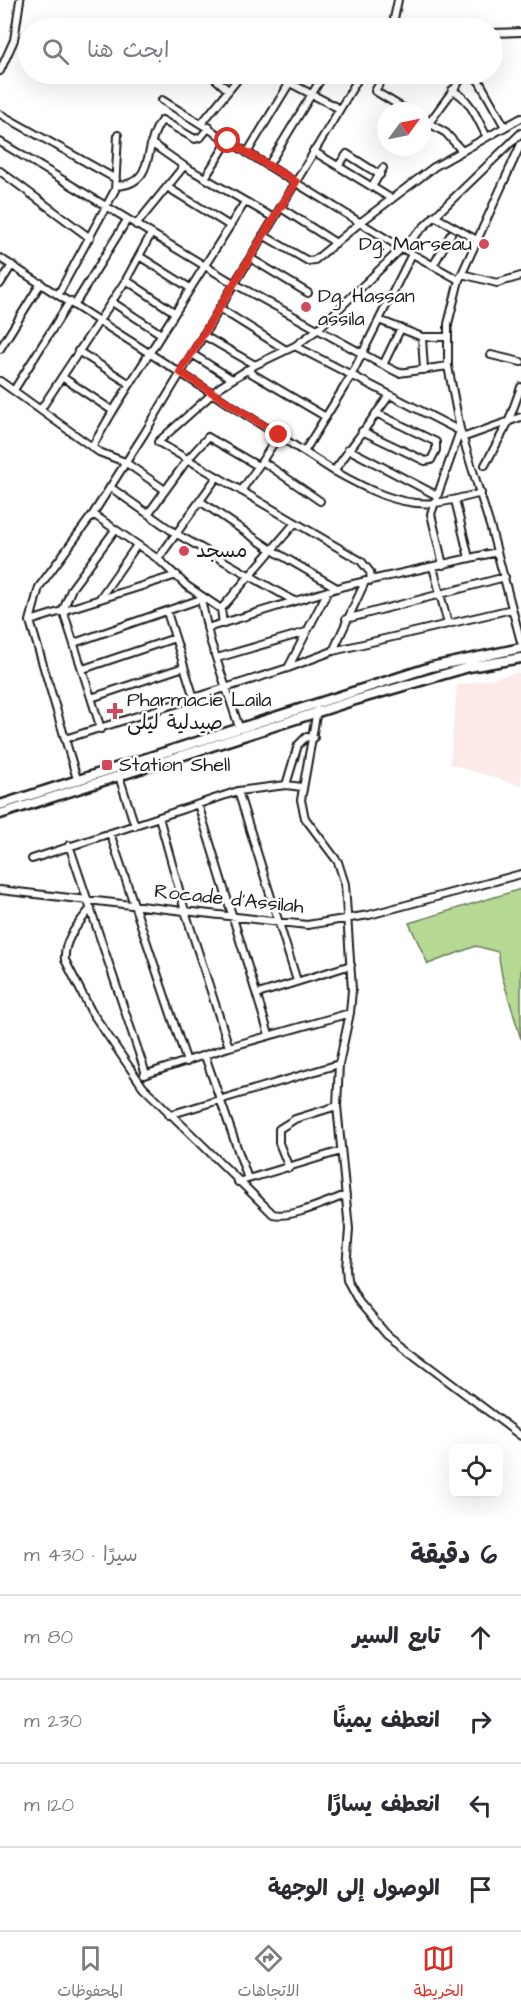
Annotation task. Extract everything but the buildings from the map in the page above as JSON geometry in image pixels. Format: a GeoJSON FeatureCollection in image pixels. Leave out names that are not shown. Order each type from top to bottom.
{"type":"FeatureCollection","features":[{"type":"Feature","properties":{"kind":"main road"},"geometry":{"type":"LineString","coordinates":[[0,814],[119,776],[431,667],[521,648]]}},
{"type":"Feature","properties":{"kind":"main road"},"geometry":{"type":"LineString","coordinates":[[0,805],[239,727],[458,670],[521,658]]}},
{"type":"Feature","properties":{"kind":"street"},"geometry":{"type":"LineString","coordinates":[[0,71],[3,59],[14,40],[20,0]]}},
{"type":"Feature","properties":{"kind":"street"},"geometry":{"type":"LineString","coordinates":[[394,18],[398,0]]}},
{"type":"Feature","properties":{"kind":"street"},"geometry":{"type":"LineString","coordinates":[[503,33],[521,32]]}},
{"type":"Feature","properties":{"kind":"street"},"geometry":{"type":"LineString","coordinates":[[221,84],[228,90]]}},
{"type":"Feature","properties":{"kind":"street"},"geometry":{"type":"LineString","coordinates":[[202,123],[233,84]]}},
{"type":"Feature","properties":{"kind":"street"},"geometry":{"type":"LineString","coordinates":[[247,153],[289,84]]}},
{"type":"Feature","properties":{"kind":"street"},"geometry":{"type":"LineString","coordinates":[[292,84],[338,108]]}},
{"type":"Feature","properties":{"kind":"street"},"geometry":{"type":"LineString","coordinates":[[268,166],[318,84]]}},
{"type":"Feature","properties":{"kind":"street"},"geometry":{"type":"LineString","coordinates":[[77,780],[30,621],[39,587],[110,487],[354,84]]}},
{"type":"Feature","properties":{"kind":"street"},"geometry":{"type":"LineString","coordinates":[[379,84],[375,91],[393,102]]}},
{"type":"Feature","properties":{"kind":"street"},"geometry":{"type":"LineString","coordinates":[[431,120],[457,84]]}},
{"type":"Feature","properties":{"kind":"street"},"geometry":{"type":"LineString","coordinates":[[481,84],[505,127]]}},
{"type":"Feature","properties":{"kind":"street"},"geometry":{"type":"LineString","coordinates":[[452,90],[463,96],[469,103],[487,137]]}},
{"type":"Feature","properties":{"kind":"street"},"geometry":{"type":"LineString","coordinates":[[162,100],[209,127],[400,248],[433,266],[460,277],[497,283],[521,276]]}},
{"type":"Feature","properties":{"kind":"street"},"geometry":{"type":"LineString","coordinates":[[0,114],[116,183],[131,184],[147,167],[151,142],[162,120],[195,139],[201,137],[209,127]]}},
{"type":"Feature","properties":{"kind":"street"},"geometry":{"type":"LineString","coordinates":[[264,235],[311,262],[434,167],[521,118]]}},
{"type":"Feature","properties":{"kind":"street"},"geometry":{"type":"LineString","coordinates":[[431,124],[446,133],[462,152]]}},
{"type":"Feature","properties":{"kind":"street"},"geometry":{"type":"LineString","coordinates":[[333,651],[346,619],[368,581],[370,572],[361,561],[158,442],[232,379],[295,346],[317,330],[521,133]]}},
{"type":"Feature","properties":{"kind":"street"},"geometry":{"type":"LineString","coordinates":[[59,293],[107,208],[116,183],[118,135]]}},
{"type":"Feature","properties":{"kind":"street"},"geometry":{"type":"LineString","coordinates":[[205,178],[228,141]]}},
{"type":"Feature","properties":{"kind":"street"},"geometry":{"type":"LineString","coordinates":[[0,142],[233,283],[383,365],[399,373],[448,366]]}},
{"type":"Feature","properties":{"kind":"street"},"geometry":{"type":"LineString","coordinates":[[151,142],[184,166],[274,218]]}},
{"type":"Feature","properties":{"kind":"street"},"geometry":{"type":"LineString","coordinates":[[521,144],[460,277],[452,305],[448,337],[448,366],[461,433],[481,493],[521,642]]}},
{"type":"Feature","properties":{"kind":"street"},"geometry":{"type":"LineString","coordinates":[[313,151],[392,199]]}},
{"type":"Feature","properties":{"kind":"street"},"geometry":{"type":"LineString","coordinates":[[338,166],[347,154],[382,172],[372,187]]}},
{"type":"Feature","properties":{"kind":"street"},"geometry":{"type":"LineString","coordinates":[[135,225],[184,166]]}},
{"type":"Feature","properties":{"kind":"street"},"geometry":{"type":"LineString","coordinates":[[0,171],[90,238]]}},
{"type":"Feature","properties":{"kind":"street"},"geometry":{"type":"LineString","coordinates":[[167,187],[230,226]]}},
{"type":"Feature","properties":{"kind":"street"},"geometry":{"type":"LineString","coordinates":[[92,447],[149,352],[245,202]]}},
{"type":"Feature","properties":{"kind":"street"},"geometry":{"type":"LineString","coordinates":[[281,208],[336,243]]}},
{"type":"Feature","properties":{"kind":"street"},"geometry":{"type":"LineString","coordinates":[[434,216],[477,240]]}},
{"type":"Feature","properties":{"kind":"street"},"geometry":{"type":"LineString","coordinates":[[14,390],[127,220]]}},
{"type":"Feature","properties":{"kind":"street"},"geometry":{"type":"LineString","coordinates":[[41,409],[126,280],[151,234]]}},
{"type":"Feature","properties":{"kind":"street"},"geometry":{"type":"LineString","coordinates":[[433,266],[452,234]]}},
{"type":"Feature","properties":{"kind":"street"},"geometry":{"type":"LineString","coordinates":[[304,452],[351,376],[412,254]]}},
{"type":"Feature","properties":{"kind":"street"},"geometry":{"type":"LineString","coordinates":[[140,256],[190,288]]}},
{"type":"Feature","properties":{"kind":"street"},"geometry":{"type":"LineString","coordinates":[[0,258],[59,293],[334,471],[372,491],[405,501],[433,504],[481,493]]}},
{"type":"Feature","properties":{"kind":"street"},"geometry":{"type":"LineString","coordinates":[[250,258],[308,293]]}},
{"type":"Feature","properties":{"kind":"street"},"geometry":{"type":"LineString","coordinates":[[0,284],[12,265]]}},
{"type":"Feature","properties":{"kind":"street"},"geometry":{"type":"LineString","coordinates":[[126,280],[174,312]]}},
{"type":"Feature","properties":{"kind":"street"},"geometry":{"type":"LineString","coordinates":[[0,349],[41,283]]}},
{"type":"Feature","properties":{"kind":"street"},"geometry":{"type":"LineString","coordinates":[[111,302],[161,334]]}},
{"type":"Feature","properties":{"kind":"street"},"geometry":{"type":"LineString","coordinates":[[219,308],[286,350]]}},
{"type":"Feature","properties":{"kind":"street"},"geometry":{"type":"LineString","coordinates":[[379,320],[422,337],[448,337]]}},
{"type":"Feature","properties":{"kind":"street"},"geometry":{"type":"LineString","coordinates":[[383,365],[402,328]]}},
{"type":"Feature","properties":{"kind":"street"},"geometry":{"type":"LineString","coordinates":[[203,335],[255,365]]}},
{"type":"Feature","properties":{"kind":"street"},"geometry":{"type":"LineString","coordinates":[[422,337],[424,370]]}},
{"type":"Feature","properties":{"kind":"street"},"geometry":{"type":"LineString","coordinates":[[295,346],[461,433],[508,423],[521,417]]}},
{"type":"Feature","properties":{"kind":"street"},"geometry":{"type":"LineString","coordinates":[[78,351],[130,384]]}},
{"type":"Feature","properties":{"kind":"street"},"geometry":{"type":"LineString","coordinates":[[192,354],[232,379]]}},
{"type":"Feature","properties":{"kind":"street"},"geometry":{"type":"LineString","coordinates":[[491,355],[521,362]]}},
{"type":"Feature","properties":{"kind":"street"},"geometry":{"type":"LineString","coordinates":[[246,370],[326,417]]}},
{"type":"Feature","properties":{"kind":"street"},"geometry":{"type":"LineString","coordinates":[[62,377],[113,411]]}},
{"type":"Feature","properties":{"kind":"street"},"geometry":{"type":"LineString","coordinates":[[0,381],[92,447],[125,462],[165,490]]}},
{"type":"Feature","properties":{"kind":"street"},"geometry":{"type":"LineString","coordinates":[[485,465],[508,423],[521,387]]}},
{"type":"Feature","properties":{"kind":"street"},"geometry":{"type":"LineString","coordinates":[[334,471],[389,396]]}},
{"type":"Feature","properties":{"kind":"street"},"geometry":{"type":"LineString","coordinates":[[362,431],[424,461],[431,460],[436,450],[436,442],[376,413]]}},
{"type":"Feature","properties":{"kind":"street"},"geometry":{"type":"LineString","coordinates":[[443,565],[432,521],[433,504],[461,433]]}},
{"type":"Feature","properties":{"kind":"street"},"geometry":{"type":"LineString","coordinates":[[241,491],[279,435]]}},
{"type":"Feature","properties":{"kind":"street"},"geometry":{"type":"LineString","coordinates":[[148,513],[188,459],[208,437],[260,463],[320,501]]}},
{"type":"Feature","properties":{"kind":"street"},"geometry":{"type":"LineString","coordinates":[[348,449],[436,495]]}},
{"type":"Feature","properties":{"kind":"street"},"geometry":{"type":"LineString","coordinates":[[158,559],[217,477]]}},
{"type":"Feature","properties":{"kind":"street"},"geometry":{"type":"LineString","coordinates":[[110,487],[175,533],[294,602]]}},
{"type":"Feature","properties":{"kind":"street"},"geometry":{"type":"LineString","coordinates":[[454,500],[469,558]]}},
{"type":"Feature","properties":{"kind":"street"},"geometry":{"type":"LineString","coordinates":[[200,501],[272,550],[337,588]]}},
{"type":"Feature","properties":{"kind":"street"},"geometry":{"type":"LineString","coordinates":[[93,514],[158,559],[200,597],[221,609]]}},
{"type":"Feature","properties":{"kind":"street"},"geometry":{"type":"LineString","coordinates":[[223,624],[221,609],[295,523]]}},
{"type":"Feature","properties":{"kind":"street"},"geometry":{"type":"LineString","coordinates":[[101,729],[63,610],[72,588],[115,530]]}},
{"type":"Feature","properties":{"kind":"street"},"geometry":{"type":"LineString","coordinates":[[100,598],[137,545]]}},
{"type":"Feature","properties":{"kind":"street"},"geometry":{"type":"LineString","coordinates":[[207,628],[337,588],[497,552]]}},
{"type":"Feature","properties":{"kind":"street"},"geometry":{"type":"LineString","coordinates":[[433,567],[448,624]]}},
{"type":"Feature","properties":{"kind":"street"},"geometry":{"type":"LineString","coordinates":[[30,621],[177,575]]}},
{"type":"Feature","properties":{"kind":"street"},"geometry":{"type":"LineString","coordinates":[[346,619],[505,577]]}},
{"type":"Feature","properties":{"kind":"street"},"geometry":{"type":"LineString","coordinates":[[288,668],[328,591]]}},
{"type":"Feature","properties":{"kind":"street"},"geometry":{"type":"LineString","coordinates":[[74,643],[167,612],[200,597]]}},
{"type":"Feature","properties":{"kind":"street"},"geometry":{"type":"LineString","coordinates":[[200,597],[207,628],[239,727]]}},
{"type":"Feature","properties":{"kind":"street"},"geometry":{"type":"LineString","coordinates":[[65,739],[228,688],[333,651],[512,609]]}},
{"type":"Feature","properties":{"kind":"street"},"geometry":{"type":"LineString","coordinates":[[167,612],[194,698]]}},
{"type":"Feature","properties":{"kind":"street"},"geometry":{"type":"LineString","coordinates":[[217,658],[306,632]]}},
{"type":"Feature","properties":{"kind":"street"},"geometry":{"type":"LineString","coordinates":[[83,669],[175,638]]}},
{"type":"Feature","properties":{"kind":"street"},"geometry":{"type":"LineString","coordinates":[[91,698],[184,667]]}},
{"type":"Feature","properties":{"kind":"street"},"geometry":{"type":"LineString","coordinates":[[318,707],[314,738],[302,786],[302,808],[305,818],[338,862],[343,873],[348,919],[351,965],[350,1013],[339,1064],[337,1106],[349,1229],[347,1280],[358,1302],[371,1319],[408,1353],[521,1436]]}},
{"type":"Feature","properties":{"kind":"street"},"geometry":{"type":"LineString","coordinates":[[286,785],[298,745],[306,738],[314,738]]}},
{"type":"Feature","properties":{"kind":"street"},"geometry":{"type":"LineString","coordinates":[[119,776],[135,826]]}},
{"type":"Feature","properties":{"kind":"street"},"geometry":{"type":"LineString","coordinates":[[32,859],[238,790],[286,785],[302,786]]}},
{"type":"Feature","properties":{"kind":"street"},"geometry":{"type":"LineString","coordinates":[[238,790],[297,981]]}},
{"type":"Feature","properties":{"kind":"street"},"geometry":{"type":"LineString","coordinates":[[198,804],[269,1035]]}},
{"type":"Feature","properties":{"kind":"street"},"geometry":{"type":"LineString","coordinates":[[159,817],[184,911],[230,1047]]}},
{"type":"Feature","properties":{"kind":"street"},"geometry":{"type":"LineString","coordinates":[[110,833],[187,1062]]}},
{"type":"Feature","properties":{"kind":"street"},"geometry":{"type":"LineString","coordinates":[[69,845],[146,1074]]}},
{"type":"Feature","properties":{"kind":"street","name":"Rocade d'Assilah"},"geometry":{"type":"LineString","coordinates":[[0,890],[306,925],[348,919],[424,901],[521,874]]}},
{"type":"Feature","properties":{"kind":"street"},"geometry":{"type":"LineString","coordinates":[[91,908],[70,938],[64,953],[65,960],[91,1011],[138,1079],[169,1115],[267,1210],[279,1215],[346,1195]]}},
{"type":"Feature","properties":{"kind":"street"},"geometry":{"type":"LineString","coordinates":[[258,994],[351,965]]}},
{"type":"Feature","properties":{"kind":"street"},"geometry":{"type":"LineString","coordinates":[[138,1079],[146,1074],[230,1047],[350,1013]]}},
{"type":"Feature","properties":{"kind":"street"},"geometry":{"type":"LineString","coordinates":[[205,1056],[248,1179]]}},
{"type":"Feature","properties":{"kind":"street"},"geometry":{"type":"LineString","coordinates":[[169,1115],[339,1064]]}},
{"type":"Feature","properties":{"kind":"street"},"geometry":{"type":"LineString","coordinates":[[289,1168],[279,1143],[279,1129],[295,1119],[337,1106]]}},
{"type":"Feature","properties":{"kind":"street"},"geometry":{"type":"LineString","coordinates":[[238,1182],[341,1151]]}},
{"type":"Feature","properties":{"kind":"shaded area"},"geometry":{"type":"Polygon","coordinates":[[[521,672],[521,786],[450,764],[457,686],[521,672]]]}},
{"type":"Feature","properties":{"kind":"green space"},"geometry":{"type":"Polygon","coordinates":[[[521,889],[521,1039],[502,976],[498,952],[476,946],[428,964],[409,923],[521,889]]]}},
{"type":"Feature","properties":{"kind":"place","name":"Dg. Marseau"},"geometry":{"type":"Point","coordinates":[484,244]}},
{"type":"Feature","properties":{"kind":"place","name":"Dg. Hassan assila"},"geometry":{"type":"Point","coordinates":[306,307]}},
{"type":"Feature","properties":{"kind":"place","name":"مسجد"},"geometry":{"type":"Point","coordinates":[184,551]}},
{"type":"Feature","properties":{"kind":"place","name":"Pharmacie Laila صيدلية ليلى"},"geometry":{"type":"Point","coordinates":[115,711]}},
{"type":"Feature","properties":{"kind":"place","name":"Station Shell"},"geometry":{"type":"Point","coordinates":[107,765]}},
{"type":"Feature","properties":{"kind":"route"},"geometry":{"type":"LineString","coordinates":[[228,141],[296,182],[180,372],[279,435]]}}]}
